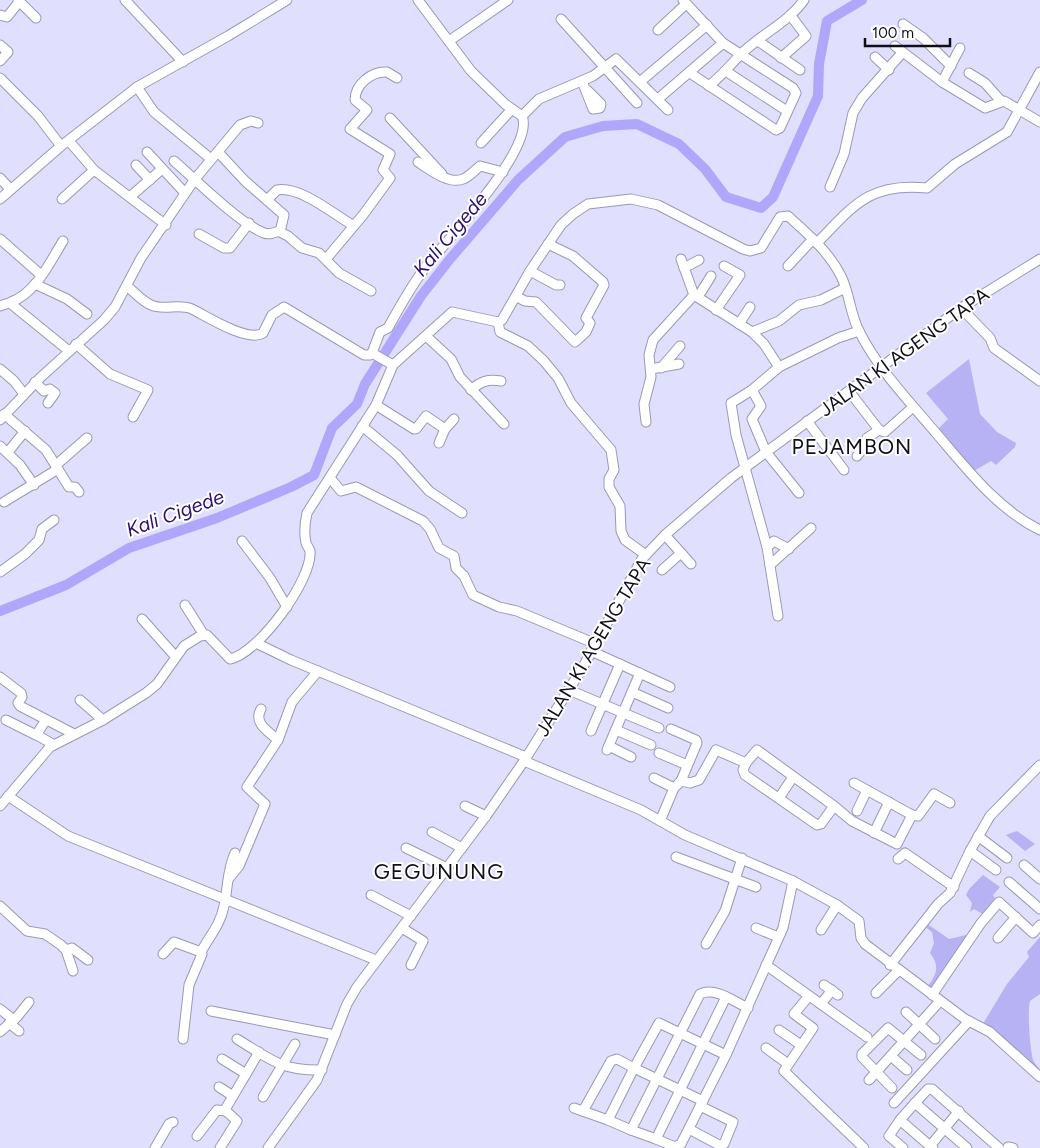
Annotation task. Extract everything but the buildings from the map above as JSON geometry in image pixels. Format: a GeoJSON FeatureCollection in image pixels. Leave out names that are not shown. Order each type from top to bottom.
{"type":"FeatureCollection","features":[{"type":"Feature","properties":{"kind":"street"},"geometry":{"type":"LineString","coordinates":[[125,0],[183,62]]}},
{"type":"Feature","properties":{"kind":"street"},"geometry":{"type":"LineString","coordinates":[[0,199],[137,87],[287,0]]}},
{"type":"Feature","properties":{"kind":"street"},"geometry":{"type":"LineString","coordinates":[[374,355],[380,332],[388,328],[423,271],[503,172],[522,136],[525,123],[522,116],[471,71],[418,0]]}},
{"type":"Feature","properties":{"kind":"street"},"geometry":{"type":"LineString","coordinates":[[449,41],[508,0]]}},
{"type":"Feature","properties":{"kind":"street"},"geometry":{"type":"LineString","coordinates":[[709,86],[727,72],[740,56],[791,16],[804,0]]}},
{"type":"Feature","properties":{"kind":"street"},"geometry":{"type":"LineString","coordinates":[[0,15],[7,17],[18,1],[36,18]]}},
{"type":"Feature","properties":{"kind":"street"},"geometry":{"type":"LineString","coordinates":[[658,30],[684,2],[723,43],[740,56],[796,91],[780,128],[776,130],[690,73]]}},
{"type":"Feature","properties":{"kind":"street"},"geometry":{"type":"LineString","coordinates":[[781,58],[806,36],[791,16]]}},
{"type":"Feature","properties":{"kind":"street"},"geometry":{"type":"LineString","coordinates":[[561,19],[637,103]]}},
{"type":"Feature","properties":{"kind":"street"},"geometry":{"type":"LineString","coordinates":[[903,24],[922,38],[951,66]]}},
{"type":"Feature","properties":{"kind":"street"},"geometry":{"type":"LineString","coordinates":[[641,81],[707,25]]}},
{"type":"Feature","properties":{"kind":"street"},"geometry":{"type":"LineString","coordinates":[[758,41],[800,70]]}},
{"type":"Feature","properties":{"kind":"street"},"geometry":{"type":"LineString","coordinates":[[658,99],[723,43]]}},
{"type":"Feature","properties":{"kind":"street"},"geometry":{"type":"LineString","coordinates":[[0,45],[8,52],[0,61]]}},
{"type":"Feature","properties":{"kind":"street"},"geometry":{"type":"LineString","coordinates":[[895,46],[942,82],[985,108],[993,107],[1001,101]]}},
{"type":"Feature","properties":{"kind":"street"},"geometry":{"type":"LineString","coordinates":[[942,82],[960,48]]}},
{"type":"Feature","properties":{"kind":"street"},"geometry":{"type":"LineString","coordinates":[[830,187],[844,154],[853,113],[865,94],[889,70],[902,53]]}},
{"type":"Feature","properties":{"kind":"street"},"geometry":{"type":"LineString","coordinates":[[875,56],[889,70]]}},
{"type":"Feature","properties":{"kind":"street"},"geometry":{"type":"LineString","coordinates":[[522,116],[539,99],[582,81],[614,59],[618,60],[641,81],[668,110]]}},
{"type":"Feature","properties":{"kind":"street"},"geometry":{"type":"LineString","coordinates":[[326,258],[354,226],[390,179],[383,170],[390,155],[351,130],[350,127],[366,110],[354,97],[364,80],[370,76],[384,72],[397,78]]}},
{"type":"Feature","properties":{"kind":"street"},"geometry":{"type":"LineString","coordinates":[[727,72],[787,111]]}},
{"type":"Feature","properties":{"kind":"street"},"geometry":{"type":"LineString","coordinates":[[788,266],[867,196],[883,189],[902,186],[930,186],[954,164],[1007,132],[1040,72]]}},
{"type":"Feature","properties":{"kind":"street"},"geometry":{"type":"LineString","coordinates":[[969,73],[985,83],[1001,101],[1007,102],[1040,122]]}},
{"type":"Feature","properties":{"kind":"street"},"geometry":{"type":"LineString","coordinates":[[0,78],[65,144],[94,170],[166,225]]}},
{"type":"Feature","properties":{"kind":"street"},"geometry":{"type":"LineString","coordinates":[[582,81],[587,90]]}},
{"type":"Feature","properties":{"kind":"street"},"geometry":{"type":"LineString","coordinates":[[137,87],[154,112],[211,159]]}},
{"type":"Feature","properties":{"kind":"street"},"geometry":{"type":"LineString","coordinates":[[481,143],[512,109]]}},
{"type":"Feature","properties":{"kind":"street"},"geometry":{"type":"LineString","coordinates":[[390,118],[446,178]]}},
{"type":"Feature","properties":{"kind":"street"},"geometry":{"type":"LineString","coordinates":[[79,492],[75,488],[70,488],[46,450],[25,431],[2,417],[35,382],[104,320],[127,286],[142,258],[166,225],[195,179],[240,125],[251,121],[258,122]]}},
{"type":"Feature","properties":{"kind":"street"},"geometry":{"type":"LineString","coordinates":[[147,152],[185,193]]}},
{"type":"Feature","properties":{"kind":"street"},"geometry":{"type":"LineString","coordinates":[[218,152],[245,181],[284,215],[279,231]]}},
{"type":"Feature","properties":{"kind":"street"},"geometry":{"type":"LineString","coordinates":[[174,161],[249,223],[266,233],[279,231],[302,248],[319,253],[339,273],[371,291]]}},
{"type":"Feature","properties":{"kind":"street"},"geometry":{"type":"LineString","coordinates":[[418,162],[446,178],[463,179],[480,166],[503,172]]}},
{"type":"Feature","properties":{"kind":"street"},"geometry":{"type":"LineString","coordinates":[[136,165],[150,180]]}},
{"type":"Feature","properties":{"kind":"street"},"geometry":{"type":"LineString","coordinates":[[130,196],[162,169]]}},
{"type":"Feature","properties":{"kind":"street"},"geometry":{"type":"LineString","coordinates":[[62,199],[94,170]]}},
{"type":"Feature","properties":{"kind":"street"},"geometry":{"type":"LineString","coordinates":[[0,178],[10,189]]}},
{"type":"Feature","properties":{"kind":"street"},"geometry":{"type":"LineString","coordinates":[[267,200],[277,190],[288,190],[314,199],[329,212],[354,226]]}},
{"type":"Feature","properties":{"kind":"street"},"geometry":{"type":"LineString","coordinates":[[185,605],[204,635],[212,639],[230,659],[236,658],[256,643],[287,607],[300,583],[310,550],[305,533],[307,513],[319,491],[330,478],[376,405],[392,364],[452,312],[498,322],[502,320],[548,244],[573,214],[588,204],[631,199],[658,206],[743,249],[750,250],[760,248],[780,217],[784,215],[815,241],[834,264],[845,288],[859,332],[882,368],[913,407],[995,499],[1028,524],[1040,530]]}},
{"type":"Feature","properties":{"kind":"street"},"geometry":{"type":"LineString","coordinates":[[198,234],[224,248],[230,248],[249,223]]}},
{"type":"Feature","properties":{"kind":"street"},"geometry":{"type":"LineString","coordinates":[[0,239],[41,275]]}},
{"type":"Feature","properties":{"kind":"street"},"geometry":{"type":"LineString","coordinates":[[63,241],[35,284],[3,305],[73,347],[110,374],[148,390],[133,416]]}},
{"type":"Feature","properties":{"kind":"street"},"geometry":{"type":"LineString","coordinates":[[517,297],[525,301],[536,302],[553,317],[573,341],[576,342],[586,332],[590,323],[586,318],[604,285],[603,282],[573,256],[548,244]]}},
{"type":"Feature","properties":{"kind":"street"},"geometry":{"type":"LineString","coordinates":[[699,260],[683,264],[696,296],[752,332],[764,344],[779,367]]}},
{"type":"Feature","properties":{"kind":"street","name":"JALAN KI AGENG TAPA"},"geometry":{"type":"LineString","coordinates":[[268,1148],[306,1097],[322,1070],[347,1004],[376,960],[486,816],[525,759],[569,690],[633,574],[646,555],[665,535],[745,468],[807,421],[882,368],[960,308],[1039,262]]}},
{"type":"Feature","properties":{"kind":"street"},"geometry":{"type":"LineString","coordinates":[[716,310],[740,275],[724,266]]}},
{"type":"Feature","properties":{"kind":"street"},"geometry":{"type":"LineString","coordinates":[[530,271],[556,286],[560,285]]}},
{"type":"Feature","properties":{"kind":"street"},"geometry":{"type":"LineString","coordinates":[[646,422],[644,404],[650,382],[650,355],[654,337],[696,296],[711,276]]}},
{"type":"Feature","properties":{"kind":"street"},"geometry":{"type":"LineString","coordinates":[[35,284],[67,299],[87,314]]}},
{"type":"Feature","properties":{"kind":"street"},"geometry":{"type":"LineString","coordinates":[[127,286],[153,306],[165,308],[188,307],[226,327],[257,336],[263,333],[272,315],[284,307],[364,355],[374,355],[392,364]]}},
{"type":"Feature","properties":{"kind":"street"},"geometry":{"type":"LineString","coordinates":[[752,332],[779,321],[800,305],[821,300],[845,288]]}},
{"type":"Feature","properties":{"kind":"street"},"geometry":{"type":"LineString","coordinates":[[740,324],[750,307]]}},
{"type":"Feature","properties":{"kind":"street"},"geometry":{"type":"LineString","coordinates":[[960,308],[990,338],[994,348],[1040,382]]}},
{"type":"Feature","properties":{"kind":"street"},"geometry":{"type":"LineString","coordinates":[[498,322],[501,333],[528,346],[544,360],[558,378],[572,403],[611,450],[614,470],[609,479],[609,487],[620,506],[621,530],[626,540],[646,555]]}},
{"type":"Feature","properties":{"kind":"street"},"geometry":{"type":"LineString","coordinates":[[778,616],[767,547],[745,468],[731,404],[752,390],[779,367],[838,338],[859,332]]}},
{"type":"Feature","properties":{"kind":"street"},"geometry":{"type":"LineString","coordinates":[[426,336],[450,359],[460,377],[504,424]]}},
{"type":"Feature","properties":{"kind":"street"},"geometry":{"type":"LineString","coordinates":[[661,368],[680,346]]}},
{"type":"Feature","properties":{"kind":"street"},"geometry":{"type":"LineString","coordinates":[[651,369],[679,364]]}},
{"type":"Feature","properties":{"kind":"street"},"geometry":{"type":"LineString","coordinates":[[0,369],[14,381],[24,394]]}},
{"type":"Feature","properties":{"kind":"street"},"geometry":{"type":"LineString","coordinates":[[471,390],[478,383],[489,379],[501,381]]}},
{"type":"Feature","properties":{"kind":"street"},"geometry":{"type":"LineString","coordinates":[[35,382],[44,391],[50,388],[55,394],[48,402]]}},
{"type":"Feature","properties":{"kind":"street"},"geometry":{"type":"LineString","coordinates":[[752,390],[761,404],[752,419],[766,452],[799,493]]}},
{"type":"Feature","properties":{"kind":"street"},"geometry":{"type":"LineString","coordinates":[[849,391],[878,430],[885,432],[913,407]]}},
{"type":"Feature","properties":{"kind":"street"},"geometry":{"type":"LineString","coordinates":[[376,405],[414,429],[426,416],[445,429]]}},
{"type":"Feature","properties":{"kind":"street"},"geometry":{"type":"LineString","coordinates":[[439,443],[445,429],[454,419]]}},
{"type":"Feature","properties":{"kind":"street"},"geometry":{"type":"LineString","coordinates":[[807,421],[844,470]]}},
{"type":"Feature","properties":{"kind":"street"},"geometry":{"type":"LineString","coordinates":[[362,426],[397,455],[429,491],[462,513]]}},
{"type":"Feature","properties":{"kind":"street"},"geometry":{"type":"LineString","coordinates":[[857,456],[866,445],[867,438],[878,430]]}},
{"type":"Feature","properties":{"kind":"street"},"geometry":{"type":"LineString","coordinates":[[8,452],[25,431]]}},
{"type":"Feature","properties":{"kind":"street"},"geometry":{"type":"LineString","coordinates":[[4,502],[34,485],[57,467],[88,438]]}},
{"type":"Feature","properties":{"kind":"street"},"geometry":{"type":"LineString","coordinates":[[0,446],[8,452],[34,485]]}},
{"type":"Feature","properties":{"kind":"street"},"geometry":{"type":"LineString","coordinates":[[330,478],[342,491],[356,487],[423,521],[430,529],[439,548],[454,556],[456,568],[464,576],[473,596],[499,607],[517,611],[593,648],[620,664],[670,687]]}},
{"type":"Feature","properties":{"kind":"street"},"geometry":{"type":"LineString","coordinates":[[0,572],[31,548],[39,540],[42,529],[54,520]]}},
{"type":"Feature","properties":{"kind":"street"},"geometry":{"type":"LineString","coordinates":[[770,565],[811,528]]}},
{"type":"Feature","properties":{"kind":"street"},"geometry":{"type":"LineString","coordinates":[[665,535],[691,564]]}},
{"type":"Feature","properties":{"kind":"street"},"geometry":{"type":"LineString","coordinates":[[242,541],[270,578],[287,607]]}},
{"type":"Feature","properties":{"kind":"street"},"geometry":{"type":"LineString","coordinates":[[767,547],[774,541],[789,549]]}},
{"type":"Feature","properties":{"kind":"street"},"geometry":{"type":"LineString","coordinates":[[662,570],[682,553]]}},
{"type":"Feature","properties":{"kind":"street"},"geometry":{"type":"LineString","coordinates":[[142,620],[175,656]]}},
{"type":"Feature","properties":{"kind":"street"},"geometry":{"type":"LineString","coordinates":[[204,635],[184,646],[152,688],[104,720],[46,750],[3,802],[62,833],[376,960]]}},
{"type":"Feature","properties":{"kind":"street"},"geometry":{"type":"LineString","coordinates":[[256,643],[641,810],[685,835],[793,881],[837,904],[859,921],[862,941],[894,968],[936,998],[969,1021],[990,1032],[1040,1077]]}},
{"type":"Feature","properties":{"kind":"street"},"geometry":{"type":"LineString","coordinates":[[591,731],[620,664]]}},
{"type":"Feature","properties":{"kind":"street"},"geometry":{"type":"LineString","coordinates":[[229,878],[239,866],[256,830],[264,804],[247,787],[278,740],[292,702],[318,671]]}},
{"type":"Feature","properties":{"kind":"street"},"geometry":{"type":"LineString","coordinates":[[631,757],[608,748],[640,673]]}},
{"type":"Feature","properties":{"kind":"street"},"geometry":{"type":"LineString","coordinates":[[0,677],[21,694],[22,697],[18,703],[20,706],[74,734]]}},
{"type":"Feature","properties":{"kind":"street"},"geometry":{"type":"LineString","coordinates":[[569,690],[602,706],[623,712],[659,728]]}},
{"type":"Feature","properties":{"kind":"street"},"geometry":{"type":"LineString","coordinates":[[632,692],[668,708]]}},
{"type":"Feature","properties":{"kind":"street"},"geometry":{"type":"LineString","coordinates":[[80,700],[104,720]]}},
{"type":"Feature","properties":{"kind":"street"},"geometry":{"type":"LineString","coordinates":[[261,709],[257,715],[258,722],[278,740]]}},
{"type":"Feature","properties":{"kind":"street"},"geometry":{"type":"LineString","coordinates":[[6,720],[54,745]]}},
{"type":"Feature","properties":{"kind":"street"},"geometry":{"type":"LineString","coordinates":[[37,735],[46,720]]}},
{"type":"Feature","properties":{"kind":"street"},"geometry":{"type":"LineString","coordinates":[[660,821],[674,788],[681,781],[697,741],[671,729]]}},
{"type":"Feature","properties":{"kind":"street"},"geometry":{"type":"LineString","coordinates":[[616,730],[651,745]]}},
{"type":"Feature","properties":{"kind":"street"},"geometry":{"type":"LineString","coordinates":[[681,781],[690,783],[699,780],[716,750],[746,763]]}},
{"type":"Feature","properties":{"kind":"street"},"geometry":{"type":"LineString","coordinates":[[834,806],[820,825],[745,775],[743,770],[746,763],[757,750],[834,806],[852,821],[897,844],[912,815]]}},
{"type":"Feature","properties":{"kind":"street"},"geometry":{"type":"LineString","coordinates":[[659,754],[687,765]]}},
{"type":"Feature","properties":{"kind":"street"},"geometry":{"type":"LineString","coordinates":[[876,992],[954,887],[970,851],[990,816],[1040,764]]}},
{"type":"Feature","properties":{"kind":"street"},"geometry":{"type":"LineString","coordinates":[[778,798],[793,777]]}},
{"type":"Feature","properties":{"kind":"street"},"geometry":{"type":"LineString","coordinates":[[654,778],[674,788]]}},
{"type":"Feature","properties":{"kind":"street"},"geometry":{"type":"LineString","coordinates":[[854,783],[912,815],[918,816],[934,794],[950,802]]}},
{"type":"Feature","properties":{"kind":"street"},"geometry":{"type":"LineString","coordinates":[[856,811],[867,790]]}},
{"type":"Feature","properties":{"kind":"street"},"geometry":{"type":"LineString","coordinates":[[874,833],[890,802]]}},
{"type":"Feature","properties":{"kind":"street"},"geometry":{"type":"LineString","coordinates":[[465,806],[486,816]]}},
{"type":"Feature","properties":{"kind":"street"},"geometry":{"type":"LineString","coordinates":[[432,832],[462,848]]}},
{"type":"Feature","properties":{"kind":"street"},"geometry":{"type":"LineString","coordinates":[[978,836],[1007,858]]}},
{"type":"Feature","properties":{"kind":"street"},"geometry":{"type":"LineString","coordinates":[[406,848],[447,868]]}},
{"type":"Feature","properties":{"kind":"street"},"geometry":{"type":"LineString","coordinates":[[970,851],[996,870]]}},
{"type":"Feature","properties":{"kind":"street"},"geometry":{"type":"LineString","coordinates":[[183,1039],[189,985],[202,954],[201,952],[215,932],[225,900],[229,866],[234,853]]}},
{"type":"Feature","properties":{"kind":"street"},"geometry":{"type":"LineString","coordinates":[[898,859],[905,853],[954,887]]}},
{"type":"Feature","properties":{"kind":"street"},"geometry":{"type":"LineString","coordinates":[[676,857],[756,886]]}},
{"type":"Feature","properties":{"kind":"street"},"geometry":{"type":"LineString","coordinates":[[706,944],[725,911],[742,858]]}},
{"type":"Feature","properties":{"kind":"street"},"geometry":{"type":"LineString","coordinates":[[1024,865],[1040,879]]}},
{"type":"Feature","properties":{"kind":"street"},"geometry":{"type":"LineString","coordinates":[[574,1108],[678,1147],[689,1129],[748,1008],[787,915],[793,881]]}},
{"type":"Feature","properties":{"kind":"street"},"geometry":{"type":"LineString","coordinates":[[1009,882],[1040,909]]}},
{"type":"Feature","properties":{"kind":"street"},"geometry":{"type":"LineString","coordinates":[[371,895],[411,916]]}},
{"type":"Feature","properties":{"kind":"street"},"geometry":{"type":"LineString","coordinates":[[869,1080],[919,1024],[981,923],[999,902],[1033,933],[1040,925]]}},
{"type":"Feature","properties":{"kind":"street"},"geometry":{"type":"LineString","coordinates":[[821,930],[837,904]]}},
{"type":"Feature","properties":{"kind":"street"},"geometry":{"type":"LineString","coordinates":[[0,906],[27,931],[45,934],[66,950],[73,971]]}},
{"type":"Feature","properties":{"kind":"street"},"geometry":{"type":"LineString","coordinates":[[998,938],[1016,917]]}},
{"type":"Feature","properties":{"kind":"street"},"geometry":{"type":"LineString","coordinates":[[402,928],[423,941],[411,965]]}},
{"type":"Feature","properties":{"kind":"street"},"geometry":{"type":"LineString","coordinates":[[756,928],[778,937]]}},
{"type":"Feature","properties":{"kind":"street"},"geometry":{"type":"LineString","coordinates":[[163,954],[174,942],[201,952]]}},
{"type":"Feature","properties":{"kind":"street"},"geometry":{"type":"LineString","coordinates":[[66,950],[72,948],[88,960]]}},
{"type":"Feature","properties":{"kind":"street"},"geometry":{"type":"LineString","coordinates":[[766,965],[868,1037]]}},
{"type":"Feature","properties":{"kind":"street"},"geometry":{"type":"LineString","coordinates":[[821,1004],[832,990]]}},
{"type":"Feature","properties":{"kind":"street"},"geometry":{"type":"LineString","coordinates":[[631,1130],[700,994],[711,992],[748,1008]]}},
{"type":"Feature","properties":{"kind":"street"},"geometry":{"type":"LineString","coordinates":[[809,996],[794,1014],[814,1028],[784,1071],[864,1148]]}},
{"type":"Feature","properties":{"kind":"street"},"geometry":{"type":"LineString","coordinates":[[656,1139],[726,997]]}},
{"type":"Feature","properties":{"kind":"street"},"geometry":{"type":"LineString","coordinates":[[0,1032],[28,1002]]}},
{"type":"Feature","properties":{"kind":"street"},"geometry":{"type":"LineString","coordinates":[[0,1009],[20,1032]]}},
{"type":"Feature","properties":{"kind":"street"},"geometry":{"type":"LineString","coordinates":[[211,1011],[335,1035]]}},
{"type":"Feature","properties":{"kind":"street"},"geometry":{"type":"LineString","coordinates":[[906,1012],[935,1039]]}},
{"type":"Feature","properties":{"kind":"street"},"geometry":{"type":"LineString","coordinates":[[894,1104],[969,1021]]}},
{"type":"Feature","properties":{"kind":"street"},"geometry":{"type":"LineString","coordinates":[[608,1120],[659,1023],[726,1055]]}},
{"type":"Feature","properties":{"kind":"street"},"geometry":{"type":"LineString","coordinates":[[892,1088],[862,1057],[862,1054],[888,1028],[921,1055]]}},
{"type":"Feature","properties":{"kind":"street"},"geometry":{"type":"LineString","coordinates":[[779,1030],[801,1046]]}},
{"type":"Feature","properties":{"kind":"street"},"geometry":{"type":"LineString","coordinates":[[237,1039],[283,1067],[322,1070]]}},
{"type":"Feature","properties":{"kind":"street"},"geometry":{"type":"LineString","coordinates":[[263,1097],[283,1067],[295,1044]]}},
{"type":"Feature","properties":{"kind":"street"},"geometry":{"type":"LineString","coordinates":[[766,1048],[788,1064]]}},
{"type":"Feature","properties":{"kind":"street"},"geometry":{"type":"LineString","coordinates":[[226,1111],[259,1052]]}},
{"type":"Feature","properties":{"kind":"street"},"geometry":{"type":"LineString","coordinates":[[891,1056],[907,1070]]}},
{"type":"Feature","properties":{"kind":"street"},"geometry":{"type":"LineString","coordinates":[[222,1059],[246,1074]]}},
{"type":"Feature","properties":{"kind":"street"},"geometry":{"type":"LineString","coordinates":[[583,1111],[611,1061],[617,1059],[680,1090],[733,1122],[724,1144],[719,1144],[689,1129]]}},
{"type":"Feature","properties":{"kind":"street"},"geometry":{"type":"LineString","coordinates":[[219,1087],[233,1096]]}},
{"type":"Feature","properties":{"kind":"street"},"geometry":{"type":"LineString","coordinates":[[903,1148],[889,1136],[915,1102],[930,1088],[1007,1148]]}},
{"type":"Feature","properties":{"kind":"street"},"geometry":{"type":"LineString","coordinates":[[915,1102],[968,1148]]}},
{"type":"Feature","properties":{"kind":"street"},"geometry":{"type":"LineString","coordinates":[[197,1136],[217,1110],[226,1111],[237,1121],[220,1148]]}},
{"type":"Feature","properties":{"kind":"street"},"geometry":{"type":"LineString","coordinates":[[900,1120],[931,1147],[959,1111]]}},
{"type":"Feature","properties":{"kind":"street"},"geometry":{"type":"LineString","coordinates":[[155,1148],[173,1122]]}},
{"type":"Feature","properties":{"kind":"shaded area"},"geometry":{"type":"Polygon","coordinates":[[[969,359],[980,414],[997,432],[1016,443],[1015,447],[996,465],[991,461],[974,471],[938,429],[948,419],[926,393],[969,359]]]}},
{"type":"Feature","properties":{"kind":"shaded area"},"geometry":{"type":"Polygon","coordinates":[[[1017,831],[1035,844],[1025,851],[1006,835],[1017,831]]]}},
{"type":"Feature","properties":{"kind":"shaded area"},"geometry":{"type":"Polygon","coordinates":[[[983,875],[1000,887],[993,895],[996,900],[984,915],[974,909],[970,912],[972,903],[966,895],[969,889],[983,875]]]}},
{"type":"Feature","properties":{"kind":"shaded area"},"geometry":{"type":"Polygon","coordinates":[[[926,923],[949,939],[970,934],[930,990],[928,986],[934,978],[936,966],[930,953],[934,943],[932,932],[924,926],[926,923]]]}},
{"type":"Feature","properties":{"kind":"shaded area"},"geometry":{"type":"Polygon","coordinates":[[[1040,937],[1040,994],[1030,1001],[1029,1030],[1033,1060],[1040,1073],[984,1022],[1007,984],[1029,957],[1027,952],[1040,937]]]}},
{"type":"Feature","properties":{"kind":"waterway","name":"Kali Cigede"},"geometry":{"type":"LineString","coordinates":[[0,611],[66,585],[129,548],[217,518],[291,487],[314,475],[332,428],[357,404],[365,384],[421,296],[518,180],[565,137],[603,126],[637,124],[679,144],[705,169],[726,197],[761,208],[773,197],[818,96],[819,64],[827,21],[862,0]]}},
{"type":"Feature","properties":{"kind":"district","name":"PEJAMBON"},"geometry":{"type":"Point","coordinates":[852,446]}},
{"type":"Feature","properties":{"kind":"district","name":"GEGUNUNG"},"geometry":{"type":"Point","coordinates":[439,871]}}]}
